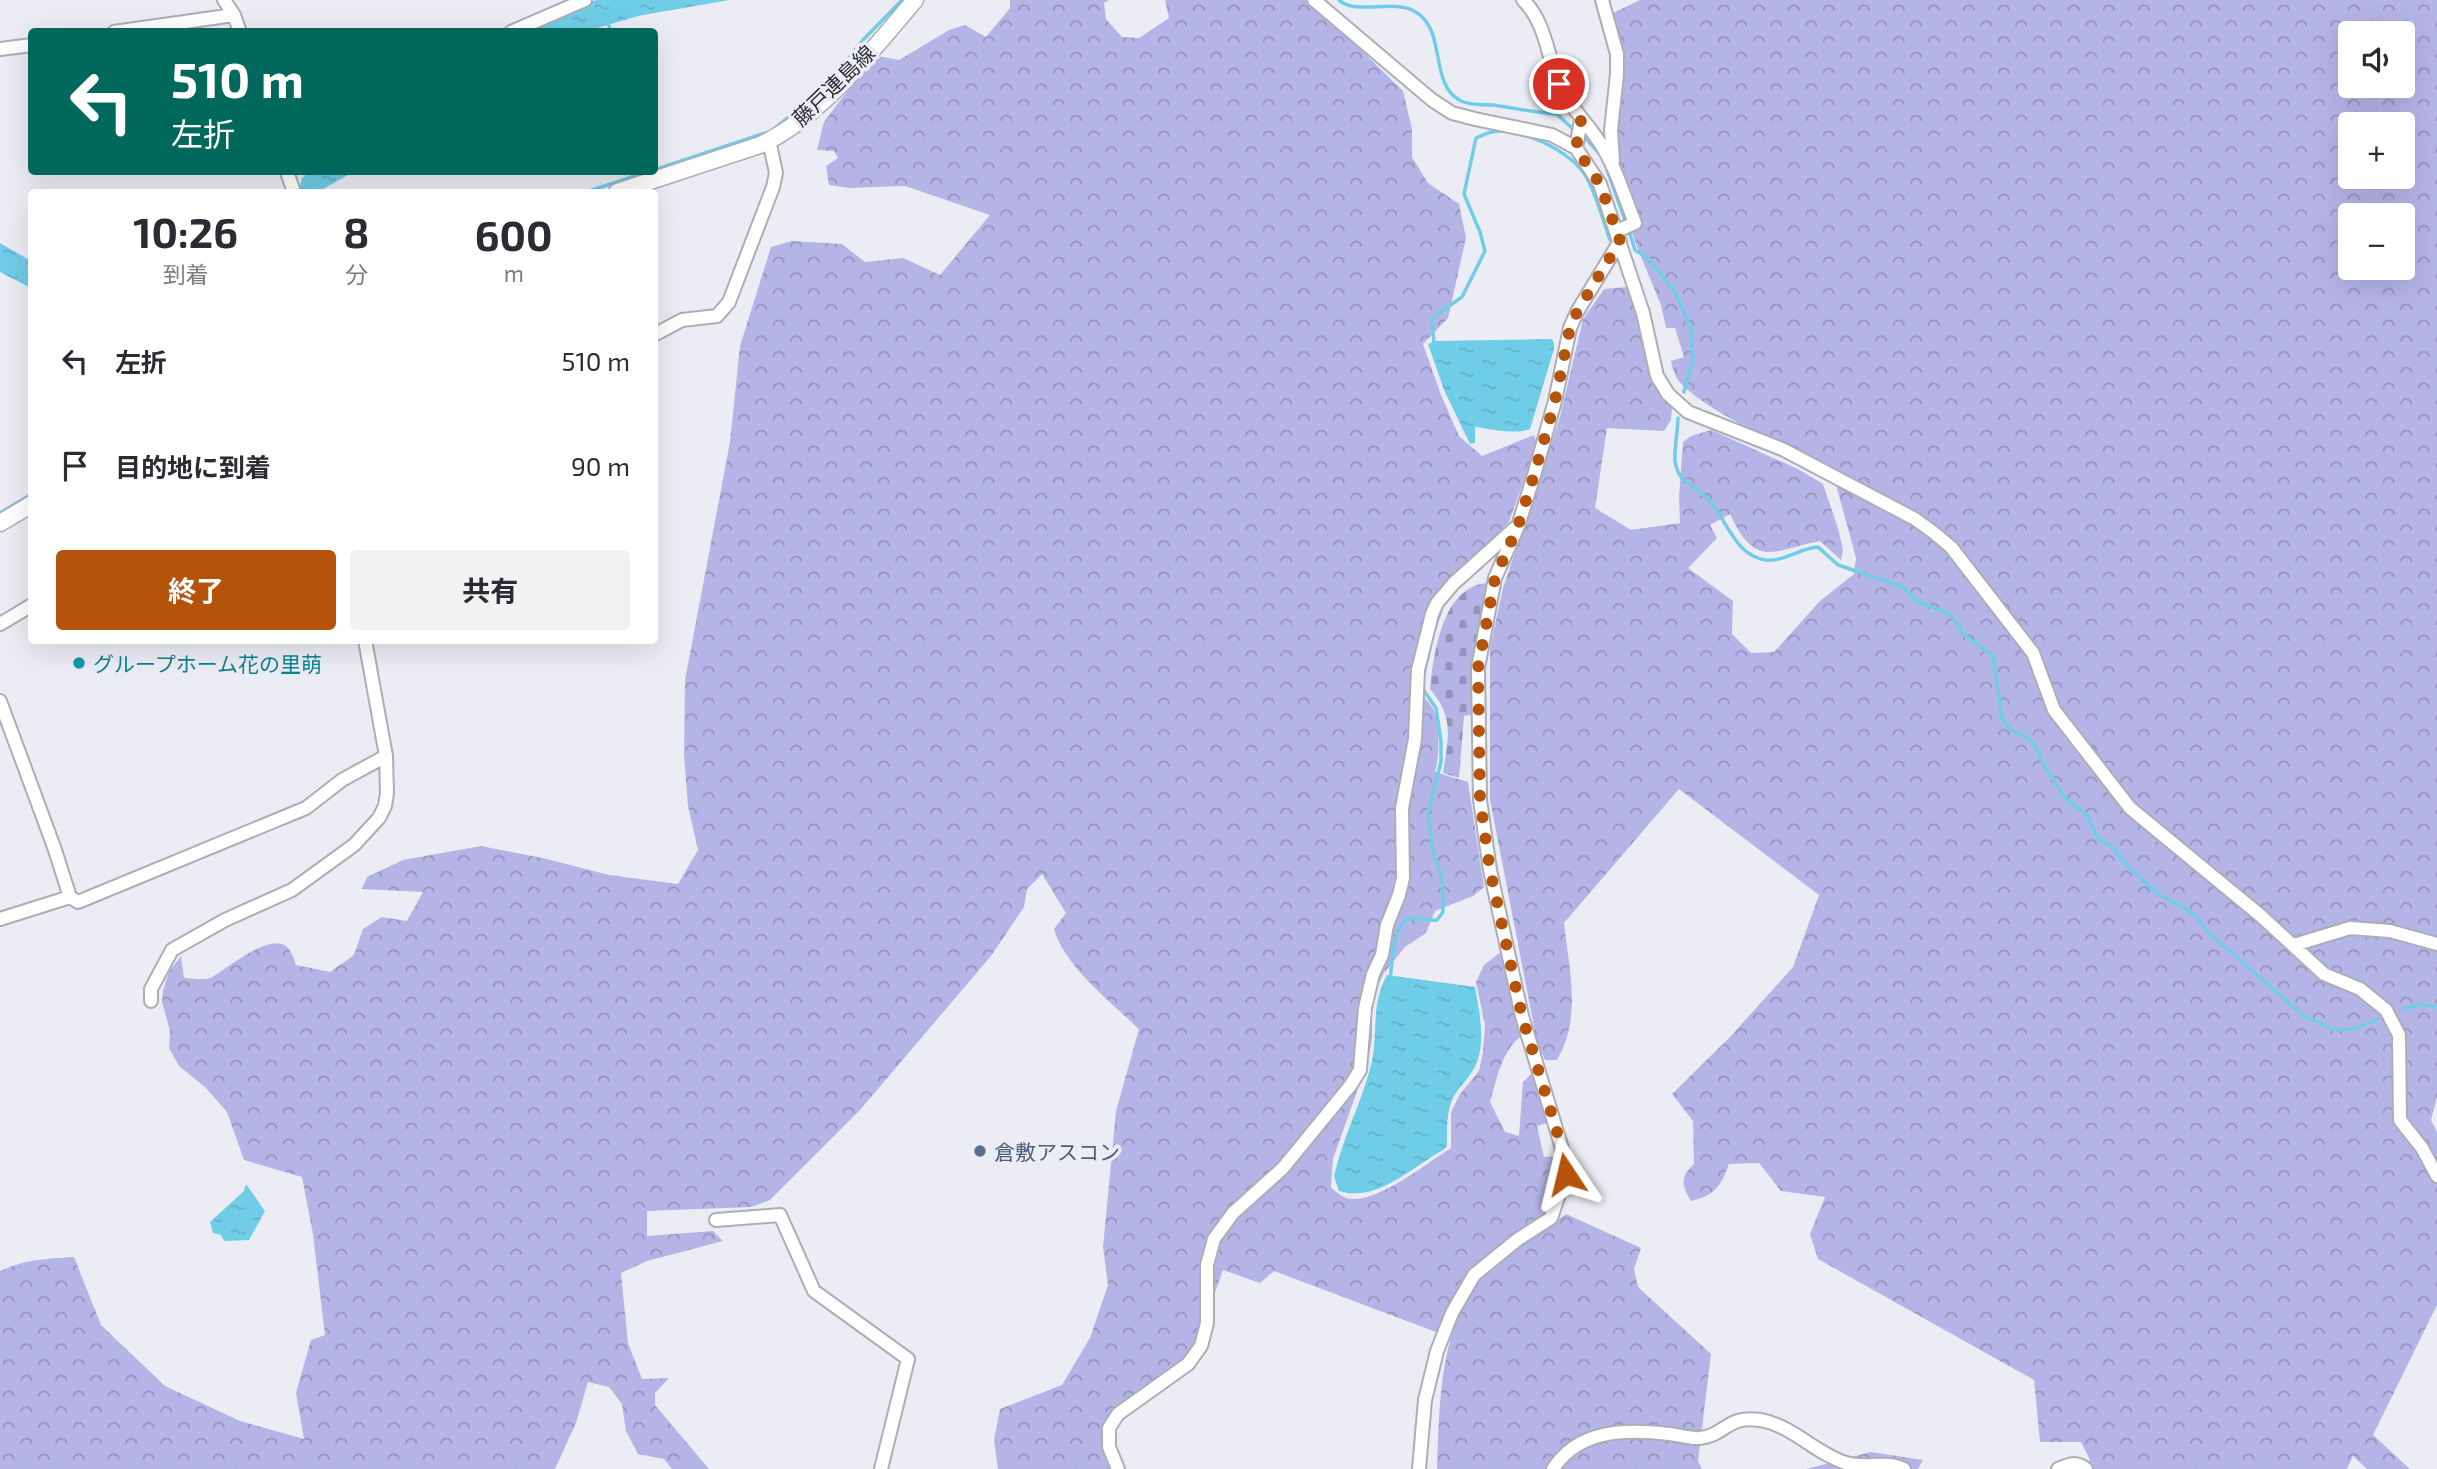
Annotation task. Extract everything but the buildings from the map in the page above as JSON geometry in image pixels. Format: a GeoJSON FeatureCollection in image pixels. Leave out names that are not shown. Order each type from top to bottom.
{"type":"FeatureCollection","features":[{"type":"Feature","properties":{"kind":"main road","name":"藤戸連島線"},"geometry":{"type":"LineString","coordinates":[[627,189],[769,140],[829,95],[915,0]]}},
{"type":"Feature","properties":{"kind":"main road"},"geometry":{"type":"LineString","coordinates":[[0,523],[28,506]]}},
{"type":"Feature","properties":{"kind":"street"},"geometry":{"type":"LineString","coordinates":[[224,0],[239,28]]}},
{"type":"Feature","properties":{"kind":"street"},"geometry":{"type":"LineString","coordinates":[[520,28],[585,0]]}},
{"type":"Feature","properties":{"kind":"street"},"geometry":{"type":"LineString","coordinates":[[1314,0],[1432,100],[1452,113],[1552,135],[1579,134],[1599,140],[1635,223],[1623,231],[1570,328],[1555,401],[1518,526],[1495,578],[1478,668],[1480,800],[1490,870],[1522,1016],[1561,1145],[1566,1174],[1551,1218],[1517,1240],[1474,1275],[1452,1313],[1437,1351],[1425,1400],[1419,1469]]}},
{"type":"Feature","properties":{"kind":"street"},"geometry":{"type":"LineString","coordinates":[[1523,0],[1539,20],[1559,84],[1600,184],[1623,231],[1657,376],[1668,394],[1688,412],[1782,449],[1915,519],[1951,547],[2033,653],[2054,710],[2130,808],[2294,945],[2323,974],[2360,989],[2386,1010],[2399,1035],[2400,1120],[2422,1149],[2437,1176]]}},
{"type":"Feature","properties":{"kind":"street"},"geometry":{"type":"LineString","coordinates":[[1602,0],[1617,54],[1611,130],[1613,169]]}},
{"type":"Feature","properties":{"kind":"street"},"geometry":{"type":"LineString","coordinates":[[142,28],[234,15]]}},
{"type":"Feature","properties":{"kind":"street"},"geometry":{"type":"LineString","coordinates":[[0,50],[28,45]]}},
{"type":"Feature","properties":{"kind":"street"},"geometry":{"type":"LineString","coordinates":[[658,333],[682,320],[717,316],[729,302],[773,187],[776,173],[769,140]]}},
{"type":"Feature","properties":{"kind":"street"},"geometry":{"type":"LineString","coordinates":[[1118,1469],[1109,1447],[1108,1428],[1118,1414],[1188,1364],[1201,1346],[1207,1323],[1207,1265],[1214,1239],[1233,1213],[1283,1168],[1360,1070],[1365,1008],[1373,974],[1382,955],[1387,925],[1403,878],[1402,808],[1415,739],[1418,670],[1432,614],[1437,603],[1453,584],[1518,526]]}},
{"type":"Feature","properties":{"kind":"street"},"geometry":{"type":"LineString","coordinates":[[0,624],[28,607]]}},
{"type":"Feature","properties":{"kind":"street"},"geometry":{"type":"LineString","coordinates":[[151,1001],[151,989],[172,950],[225,920],[292,890],[354,845],[379,818],[387,793],[386,756],[366,644]]}},
{"type":"Feature","properties":{"kind":"street"},"geometry":{"type":"LineString","coordinates":[[0,701],[70,897],[78,902],[306,808],[342,780],[386,756]]}},
{"type":"Feature","properties":{"kind":"street"},"geometry":{"type":"LineString","coordinates":[[0,919],[70,897]]}},
{"type":"Feature","properties":{"kind":"street"},"geometry":{"type":"LineString","coordinates":[[2294,945],[2350,928],[2390,931],[2437,944]]}},
{"type":"Feature","properties":{"kind":"street"},"geometry":{"type":"LineString","coordinates":[[716,1220],[780,1215],[814,1291],[908,1359],[881,1469]]}},
{"type":"Feature","properties":{"kind":"street"},"geometry":{"type":"LineString","coordinates":[[1553,1469],[1571,1447],[1597,1435],[1646,1432],[1699,1438],[1713,1435],[1740,1419],[1762,1420],[1784,1429],[1844,1463],[1857,1466],[1896,1465],[1904,1469]]}},
{"type":"Feature","properties":{"kind":"street"},"geometry":{"type":"LineString","coordinates":[[2059,1469],[2070,1464],[2080,1464],[2086,1469]]}},
{"type":"Feature","properties":{"kind":"green space"},"geometry":{"type":"Polygon","coordinates":[[[1010,0],[1109,0],[1104,3],[1106,19],[1122,37],[1139,38],[1169,18],[1165,0],[1305,0],[1403,91],[1412,129],[1412,157],[1428,183],[1459,204],[1466,238],[1448,318],[1423,344],[1459,436],[1482,456],[1534,435],[1537,444],[1509,522],[1430,600],[1418,690],[1433,708],[1437,722],[1435,772],[1468,782],[1484,887],[1473,896],[1435,911],[1426,933],[1405,947],[1384,973],[1372,998],[1372,1039],[1367,1063],[1333,1159],[1331,1187],[1348,1198],[1366,1197],[1404,1179],[1451,1148],[1451,1112],[1460,1094],[1479,1071],[1483,1052],[1485,1025],[1476,982],[1484,965],[1502,951],[1521,1036],[1504,1058],[1490,1102],[1505,1132],[1519,1136],[1523,1082],[1533,1072],[1547,1123],[1537,1126],[1544,1157],[1558,1156],[1561,1174],[1545,1214],[1511,1237],[1468,1273],[1436,1332],[1274,1271],[1260,1283],[1223,1270],[1200,1334],[1184,1361],[1128,1399],[1104,1426],[1105,1453],[1111,1469],[998,1469],[994,1440],[1000,1409],[1062,1385],[1090,1338],[1108,1285],[1103,1247],[1116,1111],[1139,1029],[1090,983],[1059,943],[1054,929],[1066,913],[1042,874],[1027,889],[1024,907],[991,956],[860,1110],[770,1200],[751,1207],[647,1211],[647,1236],[713,1231],[723,1241],[647,1261],[621,1273],[628,1343],[642,1379],[669,1378],[655,1393],[655,1405],[709,1469],[672,1469],[664,1459],[638,1454],[626,1431],[622,1404],[609,1387],[588,1382],[576,1423],[555,1469],[0,1469],[0,1271],[45,1259],[74,1257],[101,1325],[165,1386],[240,1421],[304,1439],[296,1393],[311,1340],[325,1335],[313,1234],[302,1177],[244,1160],[227,1112],[206,1088],[179,1066],[169,1048],[170,1031],[162,1002],[169,972],[181,956],[184,978],[209,978],[259,948],[278,943],[288,948],[296,965],[330,972],[354,955],[363,929],[382,917],[407,921],[423,892],[362,889],[367,877],[403,860],[481,846],[609,875],[678,884],[698,850],[688,806],[684,754],[685,680],[730,442],[740,346],[771,247],[792,241],[842,244],[865,262],[903,258],[940,275],[990,215],[905,186],[849,188],[829,185],[826,166],[838,158],[834,151],[817,150],[824,122],[854,82],[878,56],[899,60],[949,30],[965,25],[986,37],[1010,8],[1010,0]]]}},
{"type":"Feature","properties":{"kind":"green space"},"geometry":{"type":"Polygon","coordinates":[[[1640,0],[2437,0],[2437,1097],[2431,1120],[2437,1132],[2437,1305],[2373,1435],[2410,1469],[2367,1469],[2353,1456],[2347,1469],[2081,1469],[2090,1460],[2081,1442],[2040,1442],[2034,1380],[1818,1259],[1810,1234],[1825,1197],[1781,1191],[1759,1163],[1729,1164],[1723,1178],[1712,1192],[1691,1201],[1685,1190],[1684,1177],[1694,1164],[1693,1121],[1672,1094],[1730,1037],[1793,967],[1819,895],[1679,789],[1564,923],[1571,975],[1572,1010],[1565,1044],[1557,1060],[1545,1060],[1537,1042],[1490,800],[1490,648],[1503,588],[1560,417],[1583,319],[1604,289],[1627,287],[1637,311],[1651,378],[1672,408],[1671,420],[1664,431],[1607,428],[1595,508],[1631,530],[1680,523],[1683,442],[1691,436],[1711,430],[1798,469],[1823,484],[1838,528],[1843,550],[1841,560],[1820,541],[1777,551],[1757,549],[1748,543],[1730,514],[1710,525],[1717,538],[1688,568],[1733,601],[1732,634],[1751,653],[1774,652],[1820,601],[1854,574],[1856,558],[1832,470],[1724,415],[1686,389],[1676,377],[1671,361],[1684,357],[1675,328],[1666,328],[1661,305],[1637,247],[1600,137],[1615,122],[1622,63],[1613,13],[1640,0]]]}},
{"type":"Feature","properties":{"kind":"green space"},"geometry":{"type":"Polygon","coordinates":[[[1488,583],[1476,636],[1471,715],[1464,716],[1459,778],[1443,773],[1448,729],[1443,709],[1430,689],[1432,674],[1438,640],[1450,608],[1472,587],[1488,583]]]}},
{"type":"Feature","properties":{"kind":"green space"},"geometry":{"type":"Polygon","coordinates":[[[1566,1214],[1641,1248],[1634,1269],[1638,1287],[1711,1354],[1698,1461],[1702,1469],[1437,1469],[1444,1367],[1458,1318],[1485,1275],[1566,1214]]]}},
{"type":"Feature","properties":{"kind":"green space"},"geometry":{"type":"Polygon","coordinates":[[[1871,1452],[1923,1460],[1918,1469],[1806,1469],[1871,1452]]]}},
{"type":"Feature","properties":{"kind":"water"},"geometry":{"type":"Polygon","coordinates":[[[596,0],[729,0],[638,16],[597,28],[530,28],[596,0]]]}},
{"type":"Feature","properties":{"kind":"water"},"geometry":{"type":"Polygon","coordinates":[[[306,175],[348,175],[323,189],[300,189],[306,175]]]}},
{"type":"Feature","properties":{"kind":"water"},"geometry":{"type":"Polygon","coordinates":[[[0,243],[28,259],[28,286],[0,272],[0,243]]]}},
{"type":"Feature","properties":{"kind":"water"},"geometry":{"type":"Polygon","coordinates":[[[1552,339],[1554,349],[1530,429],[1509,432],[1475,427],[1475,443],[1470,444],[1444,390],[1428,344],[1436,341],[1552,339]]]}},
{"type":"Feature","properties":{"kind":"water"},"geometry":{"type":"Polygon","coordinates":[[[1387,975],[1475,987],[1481,1023],[1478,1059],[1451,1102],[1447,1146],[1443,1150],[1380,1188],[1367,1192],[1339,1191],[1334,1176],[1372,1061],[1377,1007],[1387,975]]]}},
{"type":"Feature","properties":{"kind":"water"},"geometry":{"type":"Polygon","coordinates":[[[246,1184],[265,1211],[249,1240],[224,1241],[221,1235],[213,1233],[210,1222],[244,1191],[246,1184]]]}},
{"type":"Feature","properties":{"kind":"waterway"},"geometry":{"type":"LineString","coordinates":[[775,128],[826,86],[863,40],[902,0]]}},
{"type":"Feature","properties":{"kind":"waterway"},"geometry":{"type":"LineString","coordinates":[[1339,0],[1363,7],[1404,7],[1423,18],[1435,42],[1444,82],[1451,93],[1461,101],[1557,114],[1575,131]]}},
{"type":"Feature","properties":{"kind":"waterway"},"geometry":{"type":"LineString","coordinates":[[607,20],[610,28]]}},
{"type":"Feature","properties":{"kind":"waterway"},"geometry":{"type":"LineString","coordinates":[[1434,343],[1432,318],[1462,297],[1485,251],[1464,194],[1476,138],[1492,132],[1517,133],[1545,143],[1570,159],[1587,178],[1610,240]]}},
{"type":"Feature","properties":{"kind":"waterway"},"geometry":{"type":"LineString","coordinates":[[658,169],[765,133]]}},
{"type":"Feature","properties":{"kind":"waterway"},"geometry":{"type":"LineString","coordinates":[[1582,134],[1598,152]]}},
{"type":"Feature","properties":{"kind":"waterway"},"geometry":{"type":"LineString","coordinates":[[1604,161],[1626,223]]}},
{"type":"Feature","properties":{"kind":"waterway"},"geometry":{"type":"LineString","coordinates":[[595,189],[638,175]]}},
{"type":"Feature","properties":{"kind":"waterway"},"geometry":{"type":"LineString","coordinates":[[1629,231],[1635,250],[1649,259],[1674,290],[1691,328],[1693,359],[1684,392]]}},
{"type":"Feature","properties":{"kind":"waterway"},"geometry":{"type":"LineString","coordinates":[[1678,418],[1675,461],[1680,475],[1709,500],[1739,545],[1747,552],[1755,557],[1773,560],[1818,547],[1838,565],[1903,587],[1918,602],[1946,612],[1957,622],[1962,633],[1993,656],[2002,718],[2011,730],[2028,738],[2036,747],[2045,767],[2066,799],[2087,815],[2098,839],[2111,846],[2157,894],[2194,915],[2209,933],[2303,1015],[2331,1029],[2345,1030],[2378,1019]]}},
{"type":"Feature","properties":{"kind":"waterway"},"geometry":{"type":"LineString","coordinates":[[0,513],[28,496]]}},
{"type":"Feature","properties":{"kind":"waterway"},"geometry":{"type":"LineString","coordinates":[[1434,630],[1442,607]]}},
{"type":"Feature","properties":{"kind":"waterway"},"geometry":{"type":"LineString","coordinates":[[1423,677],[1429,651]]}},
{"type":"Feature","properties":{"kind":"waterway"},"geometry":{"type":"LineString","coordinates":[[1390,980],[1396,936],[1404,922],[1409,919],[1437,920],[1443,912],[1442,880],[1432,846],[1428,813],[1441,762],[1441,741],[1436,708],[1422,688]]}},
{"type":"Feature","properties":{"kind":"waterway"},"geometry":{"type":"LineString","coordinates":[[2404,1009],[2420,1004],[2437,1007]]}},
{"type":"Feature","properties":{"kind":"place","name":"グループホーム花の里萌"},"geometry":{"type":"Point","coordinates":[79,663]}},
{"type":"Feature","properties":{"kind":"place","name":"倉敷アスコン"},"geometry":{"type":"Point","coordinates":[980,1151]}},
{"type":"Feature","properties":{"kind":"route"},"geometry":{"type":"LineString","coordinates":[[1559,84],[1581,120],[1576,148],[1600,184],[1620,241],[1570,328],[1555,401],[1535,472],[1518,526],[1495,578],[1478,668],[1480,800],[1490,870],[1522,1016],[1561,1145],[1566,1174]]}}]}
